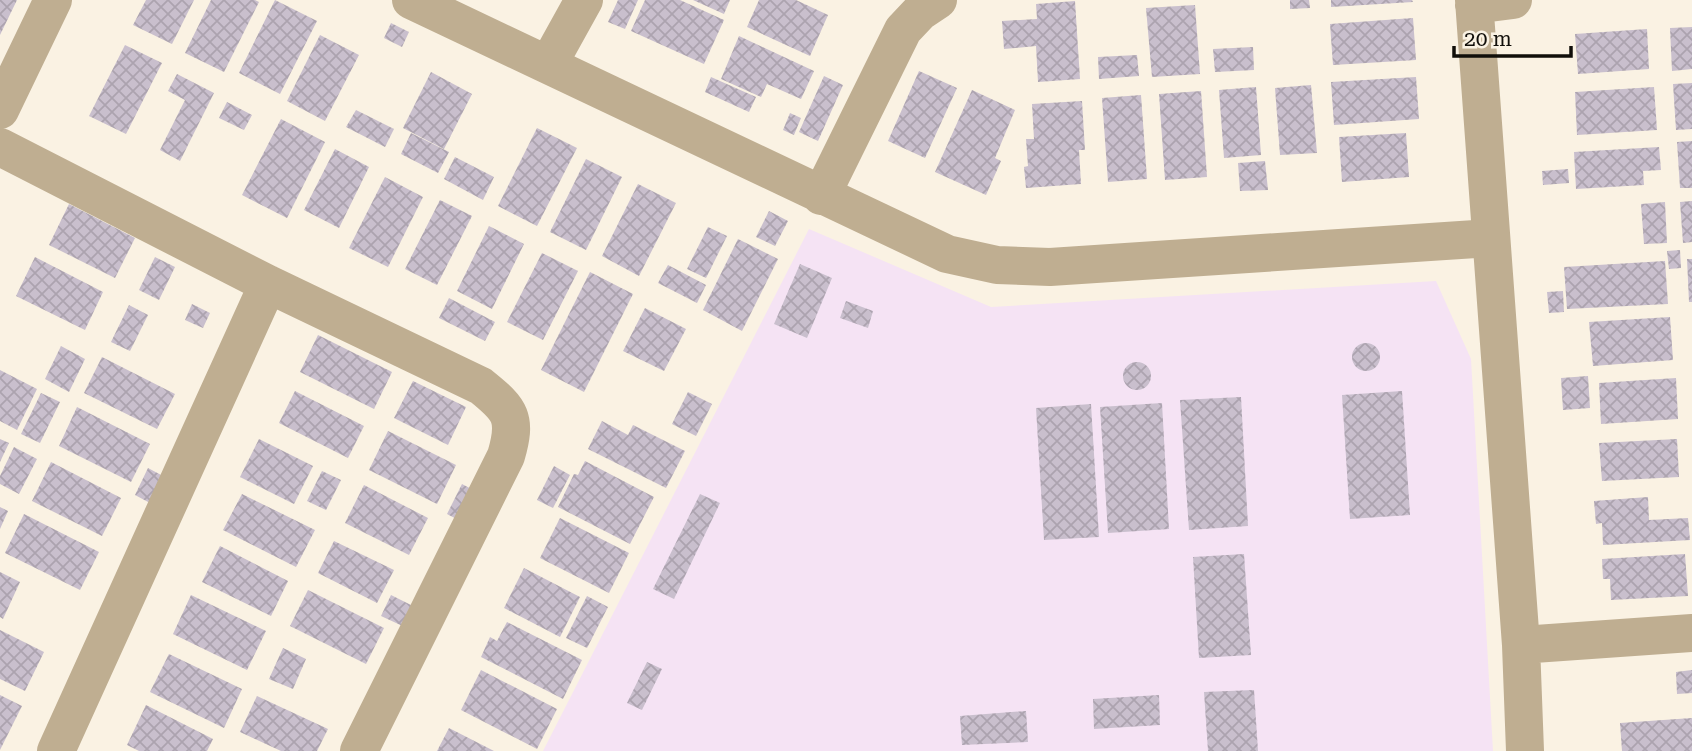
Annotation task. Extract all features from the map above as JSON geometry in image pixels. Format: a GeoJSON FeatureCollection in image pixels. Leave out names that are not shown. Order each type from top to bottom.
{"type":"FeatureCollection","features":[{"type":"Feature","properties":{"kind":"street"},"geometry":{"type":"LineString","coordinates":[[0,110],[53,0]]}},
{"type":"Feature","properties":{"kind":"street"},"geometry":{"type":"LineString","coordinates":[[411,0],[947,254],[997,265],[1050,267],[1491,238]]}},
{"type":"Feature","properties":{"kind":"street"},"geometry":{"type":"LineString","coordinates":[[548,65],[584,0]]}},
{"type":"Feature","properties":{"kind":"street"},"geometry":{"type":"LineString","coordinates":[[821,195],[903,30],[920,12],[939,0]]}},
{"type":"Feature","properties":{"kind":"street"},"geometry":{"type":"LineString","coordinates":[[1513,0],[1474,2],[1521,645],[1525,751]]}},
{"type":"Feature","properties":{"kind":"street"},"geometry":{"type":"LineString","coordinates":[[0,147],[268,284],[481,386],[501,402],[510,419],[512,433],[506,456],[359,751]]}},
{"type":"Feature","properties":{"kind":"street"},"geometry":{"type":"LineString","coordinates":[[56,751],[268,284]]}},
{"type":"Feature","properties":{"kind":"street"},"geometry":{"type":"LineString","coordinates":[[1521,645],[1692,633]]}},
{"type":"Feature","properties":{"kind":"shaded area"},"geometry":{"type":"Polygon","coordinates":[[[809,229],[991,307],[1436,281],[1471,359],[1493,751],[543,751],[809,229]]]}},
{"type":"Feature","properties":{"kind":"building"},"geometry":{"type":"Polygon","coordinates":[[[0,0],[17,0],[0,35],[0,0]]]}},
{"type":"Feature","properties":{"kind":"building"},"geometry":{"type":"Polygon","coordinates":[[[146,0],[194,0],[172,44],[133,25],[146,0]]]}},
{"type":"Feature","properties":{"kind":"building"},"geometry":{"type":"Polygon","coordinates":[[[211,0],[259,2],[224,72],[185,53],[211,0]]]}},
{"type":"Feature","properties":{"kind":"building"},"geometry":{"type":"Polygon","coordinates":[[[275,0],[317,21],[280,94],[239,73],[275,0]]]}},
{"type":"Feature","properties":{"kind":"building"},"geometry":{"type":"Polygon","coordinates":[[[618,0],[638,0],[625,29],[608,22],[618,0]]]}},
{"type":"Feature","properties":{"kind":"building"},"geometry":{"type":"Polygon","coordinates":[[[645,0],[680,0],[724,20],[704,64],[631,31],[645,0]]]}},
{"type":"Feature","properties":{"kind":"building"},"geometry":{"type":"Polygon","coordinates":[[[693,0],[730,0],[724,14],[693,0]]]}},
{"type":"Feature","properties":{"kind":"building"},"geometry":{"type":"Polygon","coordinates":[[[759,0],[796,0],[828,15],[810,56],[747,27],[759,0]]]}},
{"type":"Feature","properties":{"kind":"building"},"geometry":{"type":"Polygon","coordinates":[[[1290,0],[1309,0],[1310,8],[1290,9],[1290,0]]]}},
{"type":"Feature","properties":{"kind":"building"},"geometry":{"type":"Polygon","coordinates":[[[1331,0],[1412,0],[1413,2],[1331,7],[1331,0]]]}},
{"type":"Feature","properties":{"kind":"building"},"geometry":{"type":"Polygon","coordinates":[[[1075,1],[1080,79],[1038,82],[1036,46],[1004,49],[1002,21],[1037,19],[1036,4],[1075,1]]]}},
{"type":"Feature","properties":{"kind":"building"},"geometry":{"type":"Polygon","coordinates":[[[1195,5],[1200,74],[1152,77],[1146,8],[1195,5]]]}},
{"type":"Feature","properties":{"kind":"building"},"geometry":{"type":"Polygon","coordinates":[[[1413,18],[1416,60],[1333,65],[1330,24],[1413,18]]]}},
{"type":"Feature","properties":{"kind":"building"},"geometry":{"type":"Polygon","coordinates":[[[391,23],[409,32],[402,47],[384,38],[391,23]]]}},
{"type":"Feature","properties":{"kind":"building"},"geometry":{"type":"Polygon","coordinates":[[[1692,27],[1692,69],[1672,71],[1670,28],[1692,27]]]}},
{"type":"Feature","properties":{"kind":"building"},"geometry":{"type":"Polygon","coordinates":[[[1647,29],[1649,69],[1578,74],[1575,34],[1647,29]]]}},
{"type":"Feature","properties":{"kind":"building"},"geometry":{"type":"Polygon","coordinates":[[[320,35],[359,55],[325,121],[287,101],[320,35]]]}},
{"type":"Feature","properties":{"kind":"building"},"geometry":{"type":"Polygon","coordinates":[[[739,36],[814,71],[801,99],[767,84],[761,97],[721,79],[739,36]]]}},
{"type":"Feature","properties":{"kind":"building"},"geometry":{"type":"Polygon","coordinates":[[[125,45],[162,63],[126,134],[89,116],[125,45]]]}},
{"type":"Feature","properties":{"kind":"building"},"geometry":{"type":"Polygon","coordinates":[[[1253,47],[1254,70],[1215,72],[1213,49],[1253,47]]]}},
{"type":"Feature","properties":{"kind":"building"},"geometry":{"type":"Polygon","coordinates":[[[1137,55],[1139,76],[1099,79],[1098,57],[1137,55]]]}},
{"type":"Feature","properties":{"kind":"building"},"geometry":{"type":"Polygon","coordinates":[[[919,71],[957,88],[925,158],[888,141],[919,71]]]}},
{"type":"Feature","properties":{"kind":"building"},"geometry":{"type":"Polygon","coordinates":[[[431,72],[472,94],[444,149],[403,128],[431,72]]]}},
{"type":"Feature","properties":{"kind":"building"},"geometry":{"type":"Polygon","coordinates":[[[177,74],[214,93],[180,161],[160,150],[185,100],[168,91],[177,74]]]}},
{"type":"Feature","properties":{"kind":"building"},"geometry":{"type":"Polygon","coordinates":[[[824,76],[843,85],[818,141],[799,132],[824,76]]]}},
{"type":"Feature","properties":{"kind":"building"},"geometry":{"type":"Polygon","coordinates":[[[711,77],[756,97],[749,112],[705,92],[711,77]]]}},
{"type":"Feature","properties":{"kind":"building"},"geometry":{"type":"Polygon","coordinates":[[[1416,77],[1419,119],[1334,125],[1331,82],[1416,77]]]}},
{"type":"Feature","properties":{"kind":"building"},"geometry":{"type":"Polygon","coordinates":[[[1692,83],[1692,129],[1676,130],[1673,84],[1692,83]]]}},
{"type":"Feature","properties":{"kind":"building"},"geometry":{"type":"Polygon","coordinates":[[[1311,85],[1317,153],[1280,155],[1275,88],[1311,85]]]}},
{"type":"Feature","properties":{"kind":"building"},"geometry":{"type":"Polygon","coordinates":[[[1256,87],[1261,155],[1224,158],[1219,90],[1256,87]]]}},
{"type":"Feature","properties":{"kind":"building"},"geometry":{"type":"Polygon","coordinates":[[[1654,87],[1657,130],[1577,135],[1575,92],[1654,87]]]}},
{"type":"Feature","properties":{"kind":"building"},"geometry":{"type":"Polygon","coordinates":[[[972,90],[1015,110],[995,158],[1001,161],[986,195],[935,172],[972,90]]]}},
{"type":"Feature","properties":{"kind":"building"},"geometry":{"type":"Polygon","coordinates":[[[1201,91],[1207,177],[1165,180],[1159,94],[1201,91]]]}},
{"type":"Feature","properties":{"kind":"building"},"geometry":{"type":"Polygon","coordinates":[[[1141,95],[1147,179],[1108,182],[1102,98],[1141,95]]]}},
{"type":"Feature","properties":{"kind":"building"},"geometry":{"type":"Polygon","coordinates":[[[1082,101],[1085,150],[1079,150],[1081,184],[1026,188],[1026,139],[1034,139],[1032,104],[1082,101]]]}},
{"type":"Feature","properties":{"kind":"building"},"geometry":{"type":"Polygon","coordinates":[[[227,102],[252,115],[244,130],[219,118],[227,102]]]}},
{"type":"Feature","properties":{"kind":"building"},"geometry":{"type":"Polygon","coordinates":[[[356,110],[394,129],[385,147],[346,127],[356,110]]]}},
{"type":"Feature","properties":{"kind":"building"},"geometry":{"type":"Polygon","coordinates":[[[790,113],[801,118],[794,135],[783,130],[790,113]]]}},
{"type":"Feature","properties":{"kind":"building"},"geometry":{"type":"Polygon","coordinates":[[[281,119],[325,142],[287,218],[242,195],[281,119]]]}},
{"type":"Feature","properties":{"kind":"building"},"geometry":{"type":"Polygon","coordinates":[[[537,128],[577,148],[537,226],[498,206],[537,128]]]}},
{"type":"Feature","properties":{"kind":"building"},"geometry":{"type":"Polygon","coordinates":[[[411,133],[449,152],[438,173],[401,154],[411,133]]]}},
{"type":"Feature","properties":{"kind":"building"},"geometry":{"type":"Polygon","coordinates":[[[1406,133],[1409,177],[1342,182],[1339,137],[1406,133]]]}},
{"type":"Feature","properties":{"kind":"building"},"geometry":{"type":"Polygon","coordinates":[[[1692,141],[1692,188],[1680,188],[1677,142],[1692,141]]]}},
{"type":"Feature","properties":{"kind":"building"},"geometry":{"type":"Polygon","coordinates":[[[1659,147],[1661,170],[1643,171],[1644,185],[1576,189],[1574,152],[1659,147]]]}},
{"type":"Feature","properties":{"kind":"building"},"geometry":{"type":"Polygon","coordinates":[[[335,149],[369,167],[339,228],[304,210],[335,149]]]}},
{"type":"Feature","properties":{"kind":"building"},"geometry":{"type":"Polygon","coordinates":[[[455,157],[494,177],[483,200],[444,179],[455,157]]]}},
{"type":"Feature","properties":{"kind":"building"},"geometry":{"type":"Polygon","coordinates":[[[586,159],[622,177],[586,250],[550,232],[586,159]]]}},
{"type":"Feature","properties":{"kind":"building"},"geometry":{"type":"Polygon","coordinates":[[[1265,161],[1268,190],[1240,191],[1238,163],[1265,161]]]}},
{"type":"Feature","properties":{"kind":"building"},"geometry":{"type":"Polygon","coordinates":[[[1568,169],[1569,183],[1543,185],[1542,171],[1568,169]]]}},
{"type":"Feature","properties":{"kind":"building"},"geometry":{"type":"Polygon","coordinates":[[[385,177],[423,197],[388,267],[349,248],[385,177]]]}},
{"type":"Feature","properties":{"kind":"building"},"geometry":{"type":"Polygon","coordinates":[[[638,184],[676,203],[639,276],[602,256],[638,184]]]}},
{"type":"Feature","properties":{"kind":"building"},"geometry":{"type":"Polygon","coordinates":[[[440,200],[472,216],[437,285],[405,269],[440,200]]]}},
{"type":"Feature","properties":{"kind":"building"},"geometry":{"type":"Polygon","coordinates":[[[1692,201],[1692,242],[1683,243],[1680,202],[1692,201]]]}},
{"type":"Feature","properties":{"kind":"building"},"geometry":{"type":"Polygon","coordinates":[[[1665,202],[1667,243],[1644,244],[1641,204],[1665,202]]]}},
{"type":"Feature","properties":{"kind":"building"},"geometry":{"type":"Polygon","coordinates":[[[69,204],[135,238],[115,278],[49,245],[69,204]]]}},
{"type":"Feature","properties":{"kind":"building"},"geometry":{"type":"Polygon","coordinates":[[[769,211],[788,221],[775,246],[756,237],[769,211]]]}},
{"type":"Feature","properties":{"kind":"building"},"geometry":{"type":"Polygon","coordinates":[[[489,226],[524,244],[492,309],[457,291],[489,226]]]}},
{"type":"Feature","properties":{"kind":"building"},"geometry":{"type":"Polygon","coordinates":[[[708,227],[727,236],[706,278],[687,269],[708,227]]]}},
{"type":"Feature","properties":{"kind":"building"},"geometry":{"type":"Polygon","coordinates":[[[738,239],[778,259],[742,331],[703,310],[738,239]]]}},
{"type":"Feature","properties":{"kind":"building"},"geometry":{"type":"Polygon","coordinates":[[[1680,250],[1681,268],[1669,269],[1667,251],[1680,250]]]}},
{"type":"Feature","properties":{"kind":"building"},"geometry":{"type":"Polygon","coordinates":[[[542,253],[578,271],[543,340],[507,322],[542,253]]]}},
{"type":"Feature","properties":{"kind":"building"},"geometry":{"type":"Polygon","coordinates":[[[35,257],[103,292],[85,330],[16,296],[35,257]]]}},
{"type":"Feature","properties":{"kind":"building"},"geometry":{"type":"Polygon","coordinates":[[[155,257],[175,267],[159,300],[139,290],[155,257]]]}},
{"type":"Feature","properties":{"kind":"building"},"geometry":{"type":"Polygon","coordinates":[[[1687,259],[1692,259],[1692,302],[1689,302],[1687,259]]]}},
{"type":"Feature","properties":{"kind":"building"},"geometry":{"type":"Polygon","coordinates":[[[1665,261],[1668,304],[1567,309],[1564,267],[1665,261]]]}},
{"type":"Feature","properties":{"kind":"building"},"geometry":{"type":"Polygon","coordinates":[[[800,264],[832,278],[807,338],[774,324],[800,264]]]}},
{"type":"Feature","properties":{"kind":"building"},"geometry":{"type":"Polygon","coordinates":[[[668,265],[706,285],[697,303],[658,283],[668,265]]]}},
{"type":"Feature","properties":{"kind":"building"},"geometry":{"type":"Polygon","coordinates":[[[590,272],[633,294],[584,392],[541,370],[590,272]]]}},
{"type":"Feature","properties":{"kind":"building"},"geometry":{"type":"Polygon","coordinates":[[[1563,291],[1564,312],[1549,313],[1547,292],[1563,291]]]}},
{"type":"Feature","properties":{"kind":"building"},"geometry":{"type":"Polygon","coordinates":[[[449,298],[495,322],[485,341],[439,318],[449,298]]]}},
{"type":"Feature","properties":{"kind":"building"},"geometry":{"type":"Polygon","coordinates":[[[846,301],[873,311],[868,328],[840,318],[846,301]]]}},
{"type":"Feature","properties":{"kind":"building"},"geometry":{"type":"Polygon","coordinates":[[[192,304],[210,313],[203,328],[185,320],[192,304]]]}},
{"type":"Feature","properties":{"kind":"building"},"geometry":{"type":"Polygon","coordinates":[[[129,305],[148,315],[130,351],[111,342],[129,305]]]}},
{"type":"Feature","properties":{"kind":"building"},"geometry":{"type":"Polygon","coordinates":[[[645,308],[686,329],[664,371],[623,351],[645,308]]]}},
{"type":"Feature","properties":{"kind":"building"},"geometry":{"type":"Polygon","coordinates":[[[1670,317],[1673,360],[1593,366],[1589,322],[1670,317]]]}},
{"type":"Feature","properties":{"kind":"building"},"geometry":{"type":"Polygon","coordinates":[[[318,335],[392,372],[374,409],[300,372],[318,335]]]}},
{"type":"Feature","properties":{"kind":"building"},"geometry":{"type":"Polygon","coordinates":[[[1366,343],[1376,347],[1380,357],[1376,367],[1366,371],[1356,367],[1352,357],[1356,347],[1366,343]]]}},
{"type":"Feature","properties":{"kind":"building"},"geometry":{"type":"Polygon","coordinates":[[[61,346],[85,359],[69,392],[45,379],[61,346]]]}},
{"type":"Feature","properties":{"kind":"building"},"geometry":{"type":"Polygon","coordinates":[[[102,357],[175,394],[157,429],[84,393],[102,357]]]}},
{"type":"Feature","properties":{"kind":"building"},"geometry":{"type":"Polygon","coordinates":[[[1137,362],[1147,366],[1151,376],[1147,386],[1137,390],[1127,386],[1123,376],[1127,366],[1137,362]]]}},
{"type":"Feature","properties":{"kind":"building"},"geometry":{"type":"Polygon","coordinates":[[[0,370],[37,389],[17,430],[0,421],[0,370]]]}},
{"type":"Feature","properties":{"kind":"building"},"geometry":{"type":"Polygon","coordinates":[[[1588,376],[1590,408],[1563,410],[1561,378],[1588,376]]]}},
{"type":"Feature","properties":{"kind":"building"},"geometry":{"type":"Polygon","coordinates":[[[1676,378],[1678,419],[1601,424],[1599,383],[1676,378]]]}},
{"type":"Feature","properties":{"kind":"building"},"geometry":{"type":"Polygon","coordinates":[[[413,381],[466,407],[448,445],[394,418],[413,381]]]}},
{"type":"Feature","properties":{"kind":"building"},"geometry":{"type":"Polygon","coordinates":[[[295,391],[364,426],[348,458],[279,423],[295,391]]]}},
{"type":"Feature","properties":{"kind":"building"},"geometry":{"type":"Polygon","coordinates":[[[1402,391],[1410,515],[1350,519],[1342,395],[1402,391]]]}},
{"type":"Feature","properties":{"kind":"building"},"geometry":{"type":"Polygon","coordinates":[[[688,392],[712,404],[696,436],[672,424],[688,392]]]}},
{"type":"Feature","properties":{"kind":"building"},"geometry":{"type":"Polygon","coordinates":[[[41,393],[60,402],[40,443],[21,434],[41,393]]]}},
{"type":"Feature","properties":{"kind":"building"},"geometry":{"type":"Polygon","coordinates":[[[1241,397],[1248,526],[1189,530],[1180,400],[1241,397]]]}},
{"type":"Feature","properties":{"kind":"building"},"geometry":{"type":"Polygon","coordinates":[[[1162,403],[1169,529],[1108,533],[1100,407],[1162,403]]]}},
{"type":"Feature","properties":{"kind":"building"},"geometry":{"type":"Polygon","coordinates":[[[1091,404],[1099,537],[1044,540],[1036,408],[1091,404]]]}},
{"type":"Feature","properties":{"kind":"building"},"geometry":{"type":"Polygon","coordinates":[[[77,407],[150,444],[131,482],[59,446],[77,407]]]}},
{"type":"Feature","properties":{"kind":"building"},"geometry":{"type":"Polygon","coordinates":[[[602,421],[628,435],[633,425],[685,451],[666,488],[588,449],[602,421]]]}},
{"type":"Feature","properties":{"kind":"building"},"geometry":{"type":"Polygon","coordinates":[[[388,431],[456,465],[437,504],[369,470],[388,431]]]}},
{"type":"Feature","properties":{"kind":"building"},"geometry":{"type":"Polygon","coordinates":[[[0,439],[9,443],[0,462],[0,439]]]}},
{"type":"Feature","properties":{"kind":"building"},"geometry":{"type":"Polygon","coordinates":[[[259,439],[313,466],[294,504],[240,477],[259,439]]]}},
{"type":"Feature","properties":{"kind":"building"},"geometry":{"type":"Polygon","coordinates":[[[1677,439],[1679,477],[1602,481],[1599,443],[1677,439]]]}},
{"type":"Feature","properties":{"kind":"building"},"geometry":{"type":"Polygon","coordinates":[[[14,447],[37,459],[19,494],[0,484],[0,476],[14,447]]]}},
{"type":"Feature","properties":{"kind":"building"},"geometry":{"type":"Polygon","coordinates":[[[585,461],[654,497],[630,544],[558,507],[574,474],[578,475],[585,461]]]}},
{"type":"Feature","properties":{"kind":"building"},"geometry":{"type":"Polygon","coordinates":[[[51,462],[121,498],[102,536],[32,501],[51,462]]]}},
{"type":"Feature","properties":{"kind":"building"},"geometry":{"type":"Polygon","coordinates":[[[554,466],[570,475],[553,508],[537,500],[554,466]]]}},
{"type":"Feature","properties":{"kind":"building"},"geometry":{"type":"Polygon","coordinates":[[[148,468],[163,476],[150,503],[135,495],[148,468]]]}},
{"type":"Feature","properties":{"kind":"building"},"geometry":{"type":"Polygon","coordinates":[[[322,471],[341,480],[326,510],[307,501],[322,471]]]}},
{"type":"Feature","properties":{"kind":"building"},"geometry":{"type":"Polygon","coordinates":[[[462,484],[479,493],[464,523],[447,514],[462,484]]]}},
{"type":"Feature","properties":{"kind":"building"},"geometry":{"type":"Polygon","coordinates":[[[364,485],[428,518],[409,555],[345,523],[364,485]]]}},
{"type":"Feature","properties":{"kind":"building"},"geometry":{"type":"Polygon","coordinates":[[[242,494],[315,530],[296,567],[223,530],[242,494]]]}},
{"type":"Feature","properties":{"kind":"building"},"geometry":{"type":"Polygon","coordinates":[[[700,494],[720,503],[674,599],[653,589],[700,494]]]}},
{"type":"Feature","properties":{"kind":"building"},"geometry":{"type":"Polygon","coordinates":[[[1648,497],[1649,520],[1688,518],[1690,540],[1603,545],[1602,523],[1596,524],[1594,501],[1648,497]]]}},
{"type":"Feature","properties":{"kind":"building"},"geometry":{"type":"Polygon","coordinates":[[[0,507],[8,511],[0,529],[0,507]]]}},
{"type":"Feature","properties":{"kind":"building"},"geometry":{"type":"Polygon","coordinates":[[[24,514],[99,552],[80,590],[5,553],[24,514]]]}},
{"type":"Feature","properties":{"kind":"building"},"geometry":{"type":"Polygon","coordinates":[[[560,518],[629,553],[609,593],[540,558],[560,518]]]}},
{"type":"Feature","properties":{"kind":"building"},"geometry":{"type":"Polygon","coordinates":[[[334,541],[394,570],[377,603],[318,573],[334,541]]]}},
{"type":"Feature","properties":{"kind":"building"},"geometry":{"type":"Polygon","coordinates":[[[220,546],[288,581],[271,616],[202,582],[220,546]]]}},
{"type":"Feature","properties":{"kind":"building"},"geometry":{"type":"Polygon","coordinates":[[[1244,554],[1251,655],[1199,658],[1193,557],[1244,554]]]}},
{"type":"Feature","properties":{"kind":"building"},"geometry":{"type":"Polygon","coordinates":[[[1685,554],[1688,596],[1611,600],[1610,579],[1603,579],[1602,559],[1685,554]]]}},
{"type":"Feature","properties":{"kind":"building"},"geometry":{"type":"Polygon","coordinates":[[[524,568],[580,597],[560,637],[504,608],[524,568]]]}},
{"type":"Feature","properties":{"kind":"building"},"geometry":{"type":"Polygon","coordinates":[[[0,572],[20,582],[3,619],[0,617],[0,572]]]}},
{"type":"Feature","properties":{"kind":"building"},"geometry":{"type":"Polygon","coordinates":[[[308,590],[384,628],[366,664],[290,626],[308,590]]]}},
{"type":"Feature","properties":{"kind":"building"},"geometry":{"type":"Polygon","coordinates":[[[191,595],[266,631],[247,670],[173,634],[191,595]]]}},
{"type":"Feature","properties":{"kind":"building"},"geometry":{"type":"Polygon","coordinates":[[[391,595],[419,609],[409,629],[381,616],[391,595]]]}},
{"type":"Feature","properties":{"kind":"building"},"geometry":{"type":"Polygon","coordinates":[[[587,596],[608,607],[587,648],[566,638],[587,596]]]}},
{"type":"Feature","properties":{"kind":"building"},"geometry":{"type":"Polygon","coordinates":[[[507,622],[582,660],[563,699],[481,657],[490,637],[497,641],[507,622]]]}},
{"type":"Feature","properties":{"kind":"building"},"geometry":{"type":"Polygon","coordinates":[[[0,630],[44,652],[25,691],[0,679],[0,630]]]}},
{"type":"Feature","properties":{"kind":"building"},"geometry":{"type":"Polygon","coordinates":[[[283,648],[306,659],[293,689],[269,679],[283,648]]]}},
{"type":"Feature","properties":{"kind":"building"},"geometry":{"type":"Polygon","coordinates":[[[169,654],[242,689],[224,728],[150,692],[169,654]]]}},
{"type":"Feature","properties":{"kind":"building"},"geometry":{"type":"Polygon","coordinates":[[[647,662],[662,669],[642,710],[627,703],[647,662]]]}},
{"type":"Feature","properties":{"kind":"building"},"geometry":{"type":"Polygon","coordinates":[[[481,670],[557,709],[537,749],[461,710],[481,670]]]}},
{"type":"Feature","properties":{"kind":"building"},"geometry":{"type":"Polygon","coordinates":[[[1692,670],[1692,693],[1677,694],[1676,672],[1692,670]]]}},
{"type":"Feature","properties":{"kind":"building"},"geometry":{"type":"Polygon","coordinates":[[[1254,690],[1258,751],[1208,751],[1204,692],[1254,690]]]}},
{"type":"Feature","properties":{"kind":"building"},"geometry":{"type":"Polygon","coordinates":[[[0,695],[22,706],[0,750],[0,695]]]}},
{"type":"Feature","properties":{"kind":"building"},"geometry":{"type":"Polygon","coordinates":[[[1159,695],[1160,725],[1094,729],[1093,699],[1159,695]]]}},
{"type":"Feature","properties":{"kind":"building"},"geometry":{"type":"Polygon","coordinates":[[[257,696],[328,729],[317,751],[281,751],[240,732],[257,696]]]}},
{"type":"Feature","properties":{"kind":"building"},"geometry":{"type":"Polygon","coordinates":[[[146,705],[213,739],[207,751],[139,751],[127,745],[146,705]]]}},
{"type":"Feature","properties":{"kind":"building"},"geometry":{"type":"Polygon","coordinates":[[[1026,711],[1028,742],[962,745],[960,716],[1026,711]]]}},
{"type":"Feature","properties":{"kind":"building"},"geometry":{"type":"Polygon","coordinates":[[[1692,718],[1692,751],[1622,751],[1620,723],[1692,718]]]}},
{"type":"Feature","properties":{"kind":"building"},"geometry":{"type":"Polygon","coordinates":[[[449,728],[494,751],[437,751],[449,728]]]}}]}
